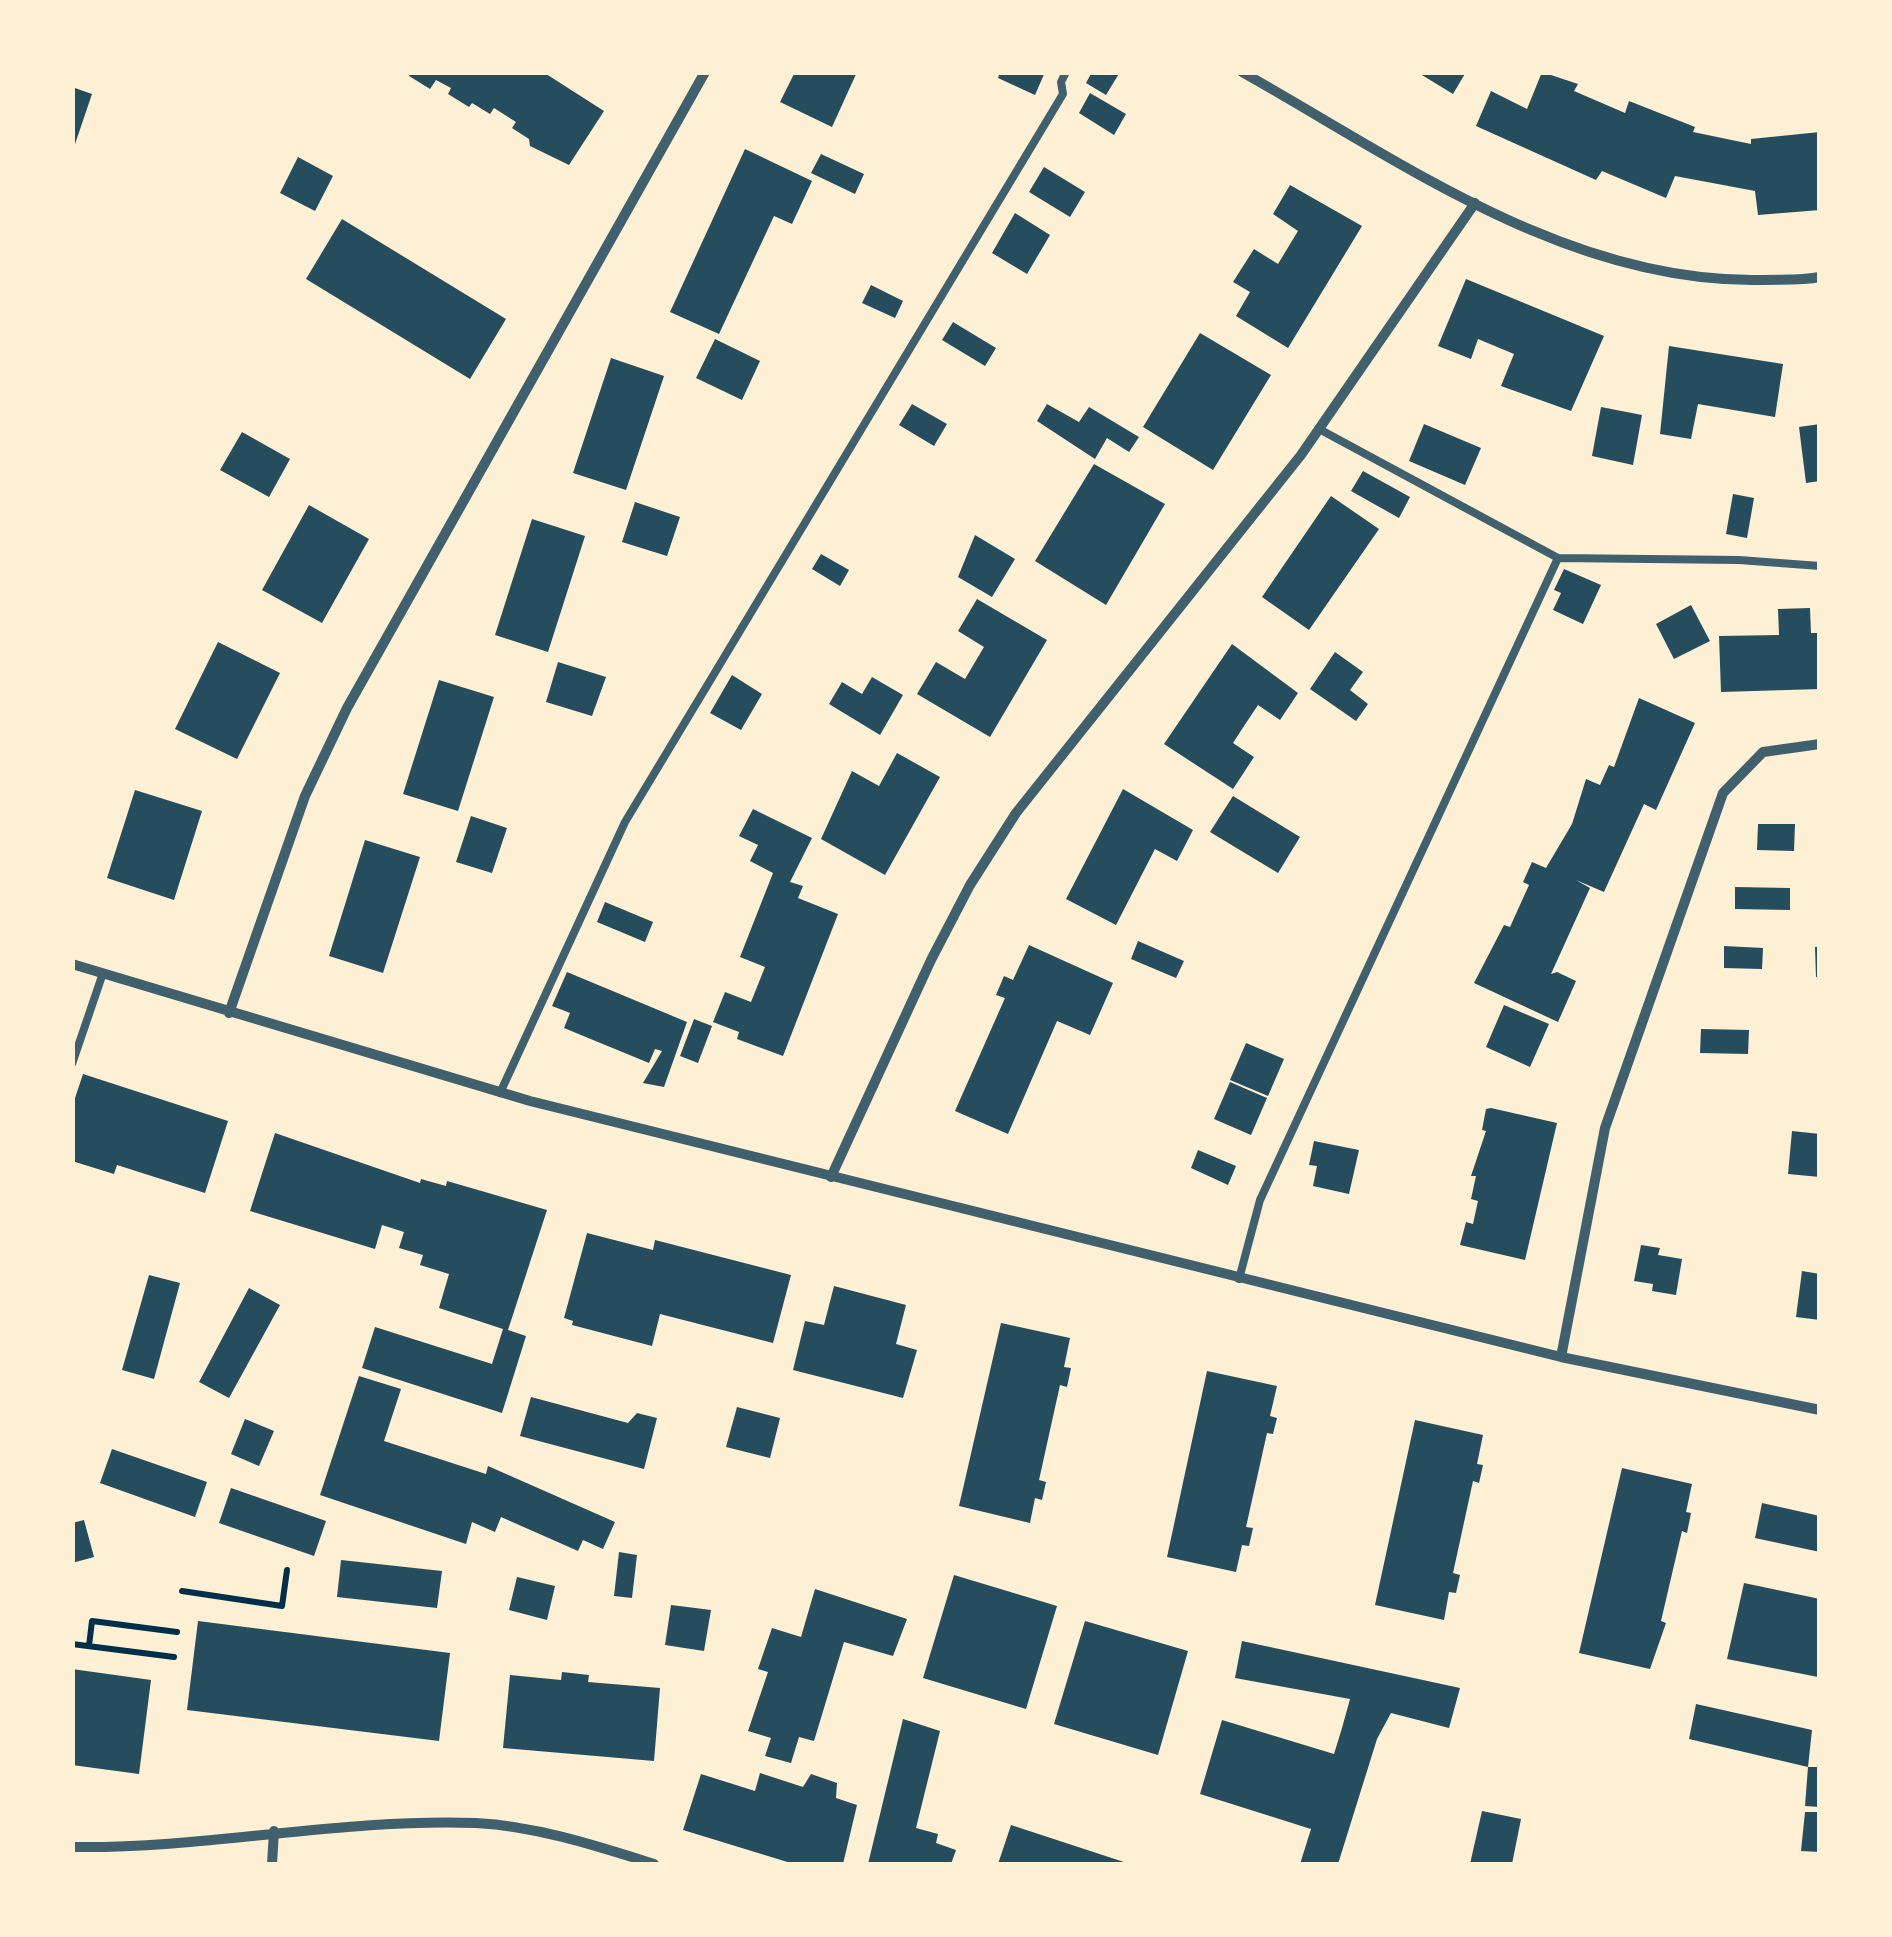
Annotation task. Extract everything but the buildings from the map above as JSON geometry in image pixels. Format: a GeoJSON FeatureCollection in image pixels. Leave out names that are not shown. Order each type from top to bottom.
{"type":"FeatureCollection","features":[{"type":"Feature","properties":{"kind":"street"},"geometry":{"type":"LineString","coordinates":[[229,1013],[305,796],[347,708],[705,72]]}},
{"type":"Feature","properties":{"kind":"street"},"geometry":{"type":"LineString","coordinates":[[1242,72],[1475,203],[1566,245],[1637,268],[1747,280],[1820,277]]}},
{"type":"Feature","properties":{"kind":"street"},"geometry":{"type":"LineString","coordinates":[[831,1178],[931,960],[970,884],[1016,813],[1318,429],[1475,203]]}},
{"type":"Feature","properties":{"kind":"street"},"geometry":{"type":"LineString","coordinates":[[1561,1357],[1605,1128],[1722,793],[1741,769],[1763,752],[1820,744]]}},
{"type":"Feature","properties":{"kind":"street"},"geometry":{"type":"LineString","coordinates":[[72,964],[500,1092],[831,1178],[1561,1357],[1820,1410]]}},
{"type":"Feature","properties":{"kind":"street"},"geometry":{"type":"LineString","coordinates":[[72,1847],[184,1844],[274,1830],[359,1823],[480,1824],[578,1841],[654,1864]]}},
{"type":"Feature","properties":{"kind":"street"},"geometry":{"type":"LineString","coordinates":[[272,1864],[274,1830]]}},
{"type":"Feature","properties":{"kind":"lane"},"geometry":{"type":"LineString","coordinates":[[500,1092],[625,822],[1063,94],[1060,82],[1066,72]]}},
{"type":"Feature","properties":{"kind":"lane"},"geometry":{"type":"LineString","coordinates":[[1318,429],[1558,558],[1820,566]]}},
{"type":"Feature","properties":{"kind":"lane"},"geometry":{"type":"LineString","coordinates":[[1239,1278],[1260,1200],[1558,558]]}},
{"type":"Feature","properties":{"kind":"lane"},"geometry":{"type":"LineString","coordinates":[[72,1064],[103,973]]}},
{"type":"Feature","properties":{"kind":"path"},"geometry":{"type":"LineString","coordinates":[[182,1591],[282,1606],[286,1570]]}},
{"type":"Feature","properties":{"kind":"path"},"geometry":{"type":"LineString","coordinates":[[89,1646],[92,1621],[177,1632]]}},
{"type":"Feature","properties":{"kind":"path"},"geometry":{"type":"LineString","coordinates":[[72,1644],[174,1657]]}}]}
